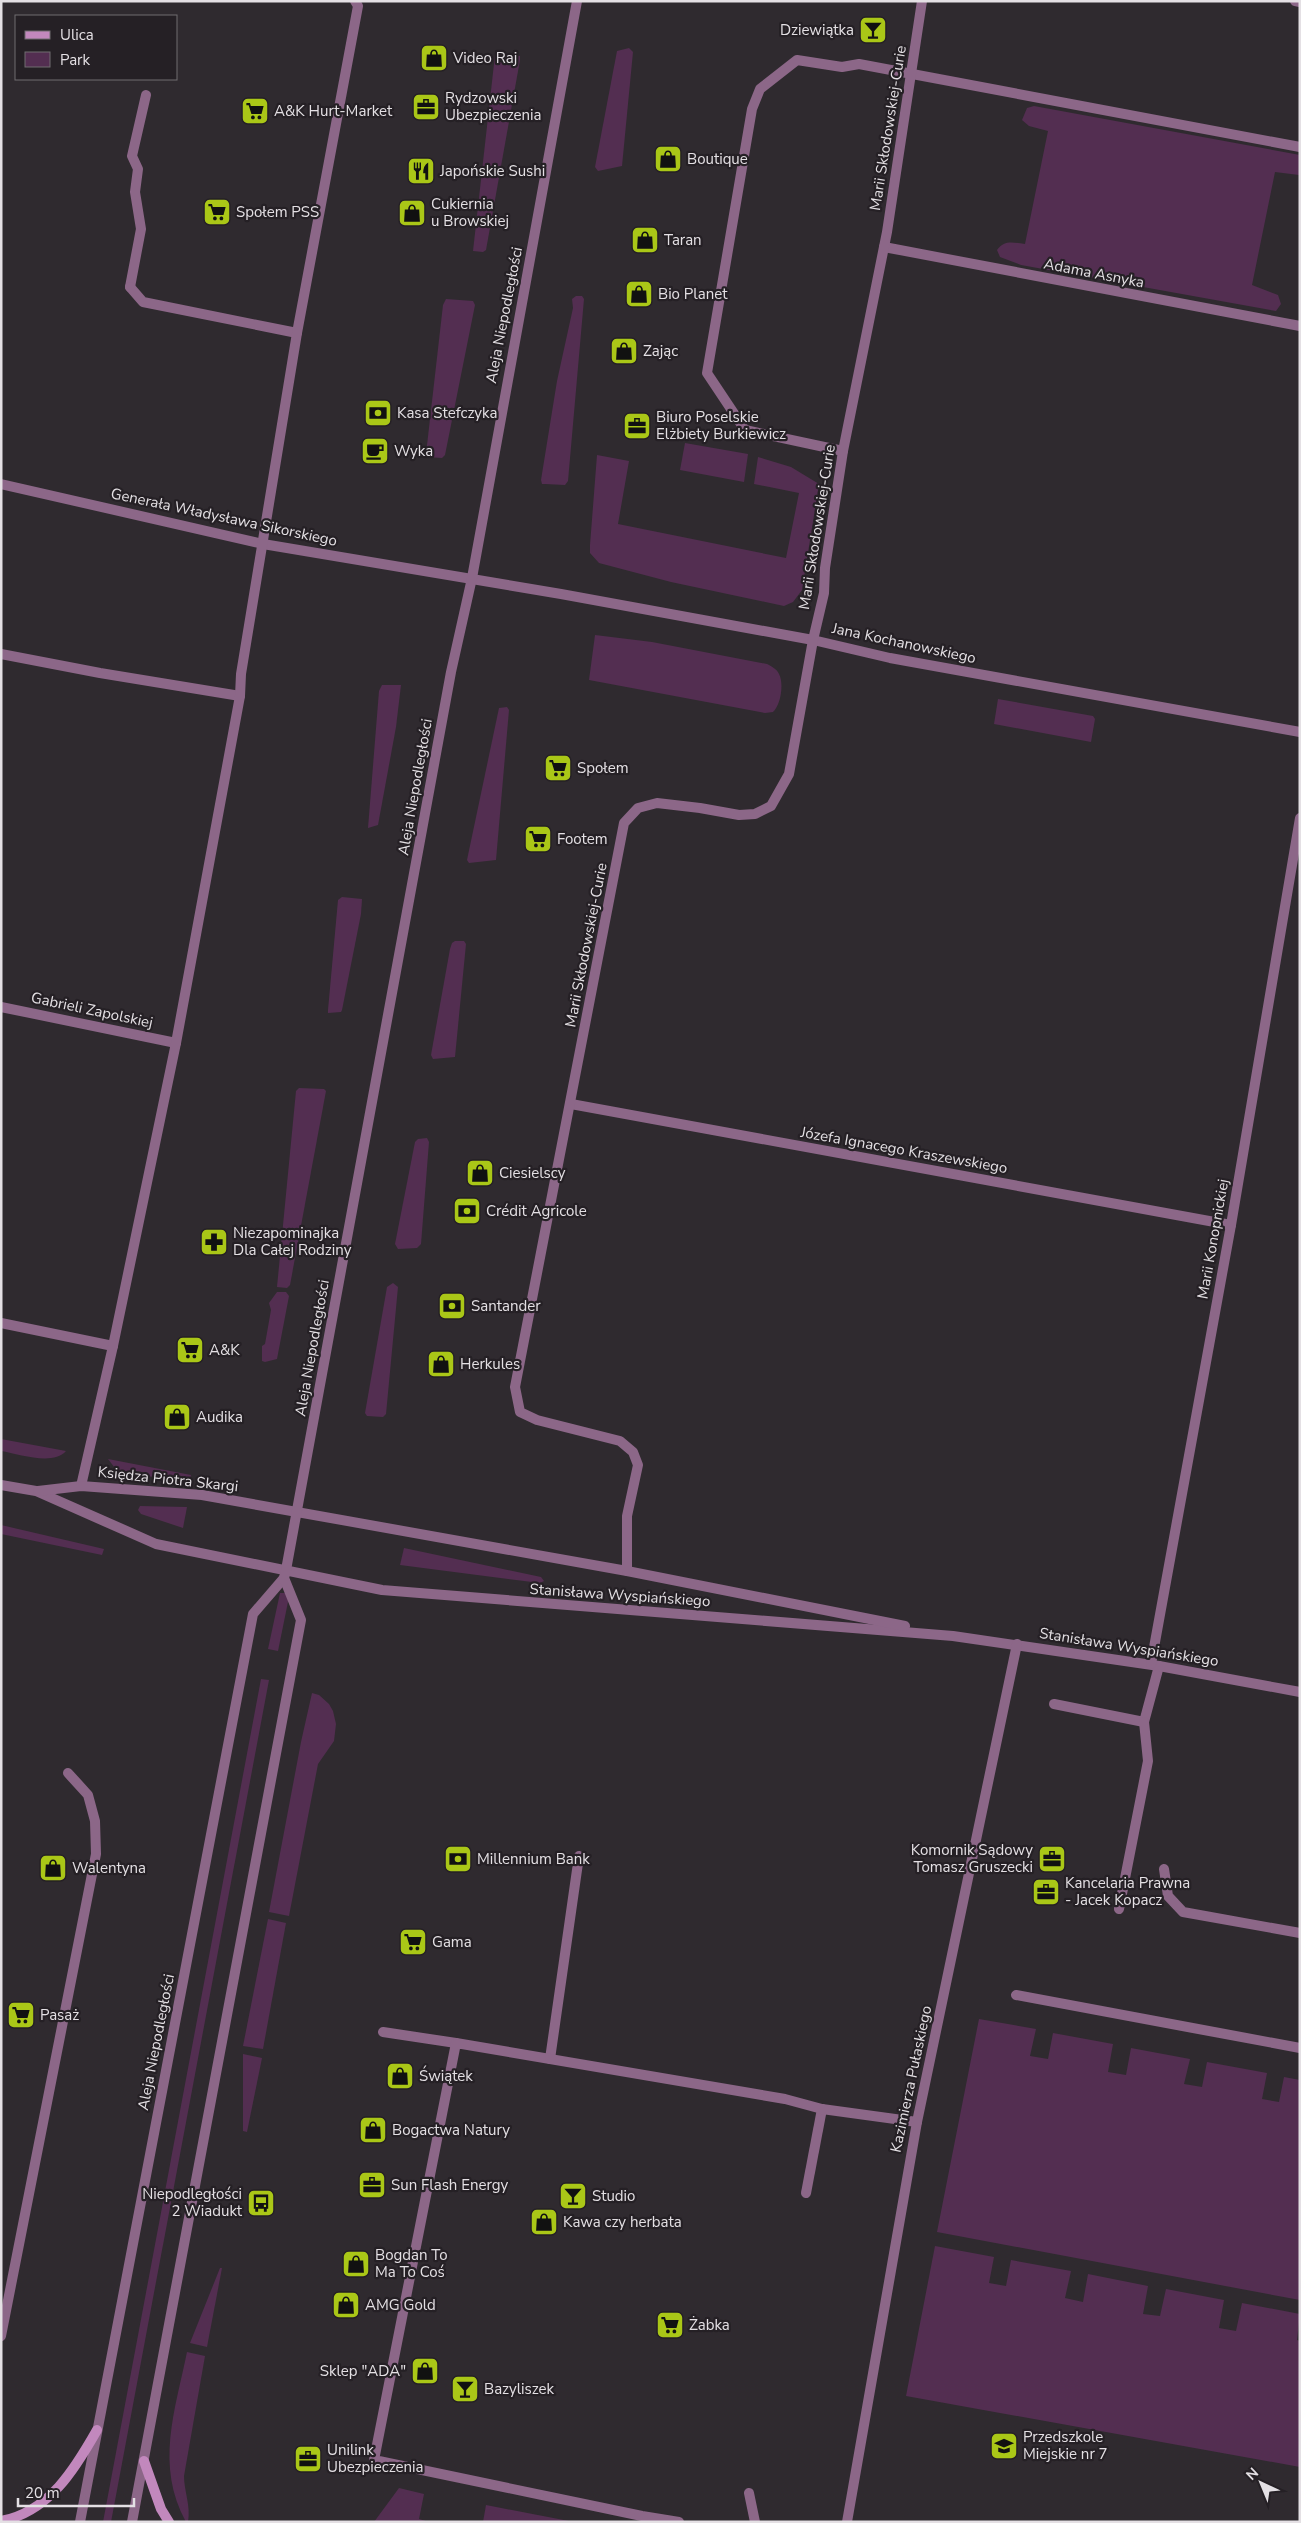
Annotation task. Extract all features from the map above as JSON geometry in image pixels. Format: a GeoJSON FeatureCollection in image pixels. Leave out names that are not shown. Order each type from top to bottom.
{"type":"FeatureCollection","features":[{"type":"Feature","properties":{"kind":"main road"},"geometry":{"type":"LineString","coordinates":[[1,2521],[24,2513],[61,2486],[79,2462],[97,2430]]}},
{"type":"Feature","properties":{"kind":"main road"},"geometry":{"type":"LineString","coordinates":[[144,2461],[161,2509],[169,2522]]}},
{"type":"Feature","properties":{"kind":"street"},"geometry":{"type":"LineString","coordinates":[[81,1486],[114,1346],[176,1043],[240,696],[240,674],[297,333],[358,6],[356,1]]}},
{"type":"Feature","properties":{"kind":"street","name":"Aleja Niepodległości"},"geometry":{"type":"LineString","coordinates":[[80,2522],[253,1614],[285,1574],[451,672],[472,578],[577,1]]}},
{"type":"Feature","properties":{"kind":"street","name":"Marii Skłodowskiej-Curie"},"geometry":{"type":"LineString","coordinates":[[627,1572],[627,1516],[638,1465],[633,1452],[620,1441],[537,1420],[520,1412],[515,1387],[624,823],[638,808],[657,803],[739,815],[755,814],[771,806],[789,774],[813,640],[824,593],[824,568],[843,451],[884,248],[922,1]]}},
{"type":"Feature","properties":{"kind":"street"},"geometry":{"type":"LineString","coordinates":[[1295,1],[1300,2]]}},
{"type":"Feature","properties":{"kind":"street"},"geometry":{"type":"LineString","coordinates":[[843,451],[745,430],[707,374],[752,109],[760,89],[797,60],[842,67],[859,64],[1300,147]]}},
{"type":"Feature","properties":{"kind":"street"},"geometry":{"type":"LineString","coordinates":[[146,95],[132,156],[138,170],[135,192],[141,229],[130,287],[143,302],[297,333]]}},
{"type":"Feature","properties":{"kind":"street","name":"Adama Asnyka"},"geometry":{"type":"LineString","coordinates":[[884,248],[1300,326]]}},
{"type":"Feature","properties":{"kind":"street","name":"Generała Władysława Sikorskiego"},"geometry":{"type":"LineString","coordinates":[[1,484],[263,544],[472,578]]}},
{"type":"Feature","properties":{"kind":"street","name":"Jana Kochanowskiego"},"geometry":{"type":"LineString","coordinates":[[472,578],[1300,732]]}},
{"type":"Feature","properties":{"kind":"street"},"geometry":{"type":"LineString","coordinates":[[1,654],[100,673],[240,696]]}},
{"type":"Feature","properties":{"kind":"street","name":"Marii Konopnickiej"},"geometry":{"type":"LineString","coordinates":[[1144,1722],[1300,818]]}},
{"type":"Feature","properties":{"kind":"street","name":"Gabrieli Zapolskiej"},"geometry":{"type":"LineString","coordinates":[[1,1007],[176,1043]]}},
{"type":"Feature","properties":{"kind":"street","name":"Józefa Ignacego Kraszewskiego"},"geometry":{"type":"LineString","coordinates":[[571,1104],[1231,1226]]}},
{"type":"Feature","properties":{"kind":"street"},"geometry":{"type":"LineString","coordinates":[[1,1323],[114,1346]]}},
{"type":"Feature","properties":{"kind":"street","name":"Księdza Piotra Skargi"},"geometry":{"type":"LineString","coordinates":[[1,1485],[36,1491],[156,1544],[285,1574]]}},
{"type":"Feature","properties":{"kind":"street","name":"Księdza Piotra Skargi"},"geometry":{"type":"LineString","coordinates":[[36,1491],[81,1486],[202,1495],[297,1511]]}},
{"type":"Feature","properties":{"kind":"street","name":"Stanisława Wyspiańskiego"},"geometry":{"type":"LineString","coordinates":[[297,1511],[627,1572],[953,1636]]}},
{"type":"Feature","properties":{"kind":"street"},"geometry":{"type":"LineString","coordinates":[[132,2522],[301,1620],[285,1574]]}},
{"type":"Feature","properties":{"kind":"street","name":"Stanisława Wyspiańskiego"},"geometry":{"type":"LineString","coordinates":[[285,1574],[382,1590],[953,1636],[1155,1665],[1300,1692]]}},
{"type":"Feature","properties":{"kind":"street","name":"Kazimierza Pułaskiego"},"geometry":{"type":"LineString","coordinates":[[847,2522],[917,2122],[1017,1644]]}},
{"type":"Feature","properties":{"kind":"street"},"geometry":{"type":"LineString","coordinates":[[1054,1704],[1144,1722],[1148,1761],[1119,1908]]}},
{"type":"Feature","properties":{"kind":"street"},"geometry":{"type":"LineString","coordinates":[[1,2336],[96,1854],[96,1821],[88,1795],[68,1773]]}},
{"type":"Feature","properties":{"kind":"street"},"geometry":{"type":"LineString","coordinates":[[550,2059],[578,1856]]}},
{"type":"Feature","properties":{"kind":"street"},"geometry":{"type":"LineString","coordinates":[[1164,1869],[1168,1896],[1183,1912],[1300,1933]]}},
{"type":"Feature","properties":{"kind":"street"},"geometry":{"type":"LineString","coordinates":[[1016,1994],[1300,2048]]}},
{"type":"Feature","properties":{"kind":"street"},"geometry":{"type":"LineString","coordinates":[[383,2032],[785,2100],[822,2109],[917,2122]]}},
{"type":"Feature","properties":{"kind":"street"},"geometry":{"type":"LineString","coordinates":[[456,2043],[374,2460],[642,2516],[680,2522]]}},
{"type":"Feature","properties":{"kind":"street"},"geometry":{"type":"LineString","coordinates":[[806,2193],[822,2109]]}},
{"type":"Feature","properties":{"kind":"street"},"geometry":{"type":"LineString","coordinates":[[749,2493],[755,2522]]}},
{"type":"Feature","properties":{"kind":"green space"},"geometry":{"type":"Polygon","coordinates":[[[629,48],[633,52],[622,166],[598,171],[595,167],[617,51],[629,48]]]}},
{"type":"Feature","properties":{"kind":"green space"},"geometry":{"type":"Polygon","coordinates":[[[495,55],[520,56],[520,60],[486,250],[483,252],[473,251],[495,55]]]}},
{"type":"Feature","properties":{"kind":"green space"},"geometry":{"type":"Polygon","coordinates":[[[1034,106],[1300,155],[1299,175],[1275,172],[1252,285],[1278,295],[1281,304],[1276,311],[1021,265],[1000,257],[997,250],[1003,244],[1010,242],[1025,244],[1048,131],[1029,126],[1022,120],[1027,108],[1034,106]]]}},
{"type":"Feature","properties":{"kind":"green space"},"geometry":{"type":"Polygon","coordinates":[[[576,296],[582,296],[584,299],[568,481],[565,485],[542,484],[541,480],[557,381],[573,308],[572,299],[576,296]]]}},
{"type":"Feature","properties":{"kind":"green space"},"geometry":{"type":"Polygon","coordinates":[[[446,299],[473,301],[475,305],[445,455],[442,458],[427,457],[443,305],[446,299]]]}},
{"type":"Feature","properties":{"kind":"green space"},"geometry":{"type":"Polygon","coordinates":[[[685,443],[748,454],[744,482],[680,470],[685,443]]]}},
{"type":"Feature","properties":{"kind":"green space"},"geometry":{"type":"Polygon","coordinates":[[[597,455],[629,461],[618,524],[786,558],[799,493],[754,484],[758,457],[791,467],[819,484],[802,590],[793,602],[784,606],[671,582],[599,563],[590,553],[597,455]]]}},
{"type":"Feature","properties":{"kind":"green space"},"geometry":{"type":"Polygon","coordinates":[[[595,635],[652,642],[767,664],[777,671],[781,678],[780,699],[773,712],[765,713],[589,680],[595,635]]]}},
{"type":"Feature","properties":{"kind":"green space"},"geometry":{"type":"Polygon","coordinates":[[[382,685],[401,685],[396,727],[378,825],[368,828],[379,691],[382,685]]]}},
{"type":"Feature","properties":{"kind":"green space"},"geometry":{"type":"Polygon","coordinates":[[[998,699],[1093,716],[1095,719],[1091,742],[994,724],[998,699]]]}},
{"type":"Feature","properties":{"kind":"green space"},"geometry":{"type":"Polygon","coordinates":[[[507,707],[509,710],[496,860],[469,863],[467,860],[499,708],[507,707]]]}},
{"type":"Feature","properties":{"kind":"green space"},"geometry":{"type":"Polygon","coordinates":[[[342,897],[362,899],[361,914],[342,1010],[341,1012],[328,1013],[338,900],[342,897]]]}},
{"type":"Feature","properties":{"kind":"green space"},"geometry":{"type":"Polygon","coordinates":[[[455,941],[464,941],[466,944],[455,1057],[433,1059],[431,1055],[450,949],[455,941]]]}},
{"type":"Feature","properties":{"kind":"green space"},"geometry":{"type":"Polygon","coordinates":[[[299,1088],[324,1089],[326,1091],[290,1285],[287,1288],[277,1287],[296,1091],[299,1088]]]}},
{"type":"Feature","properties":{"kind":"green space"},"geometry":{"type":"Polygon","coordinates":[[[427,1138],[429,1142],[421,1244],[417,1248],[398,1249],[395,1244],[415,1142],[418,1139],[427,1138]]]}},
{"type":"Feature","properties":{"kind":"green space"},"geometry":{"type":"Polygon","coordinates":[[[393,1283],[398,1287],[386,1414],[383,1417],[367,1416],[365,1413],[387,1287],[393,1283]]]}},
{"type":"Feature","properties":{"kind":"green space"},"geometry":{"type":"Polygon","coordinates":[[[277,1292],[286,1292],[289,1296],[277,1359],[265,1362],[262,1361],[262,1346],[265,1344],[271,1310],[269,1303],[277,1292]]]}},
{"type":"Feature","properties":{"kind":"green space"},"geometry":{"type":"Polygon","coordinates":[[[1,1439],[66,1451],[53,1458],[35,1458],[1,1451],[1,1439]]]}},
{"type":"Feature","properties":{"kind":"green space"},"geometry":{"type":"Polygon","coordinates":[[[108,1459],[191,1475],[190,1479],[124,1475],[118,1472],[108,1459]]]}},
{"type":"Feature","properties":{"kind":"green space"},"geometry":{"type":"Polygon","coordinates":[[[140,1506],[187,1507],[183,1528],[141,1514],[138,1510],[140,1506]]]}},
{"type":"Feature","properties":{"kind":"green space"},"geometry":{"type":"Polygon","coordinates":[[[1,1525],[104,1549],[102,1555],[1,1534],[1,1525]]]}},
{"type":"Feature","properties":{"kind":"green space"},"geometry":{"type":"Polygon","coordinates":[[[404,1548],[541,1577],[544,1581],[540,1583],[400,1565],[404,1548]]]}},
{"type":"Feature","properties":{"kind":"green space"},"geometry":{"type":"Polygon","coordinates":[[[280,1593],[285,1593],[289,1597],[278,1651],[268,1649],[280,1593]]]}},
{"type":"Feature","properties":{"kind":"green space"},"geometry":{"type":"Polygon","coordinates":[[[261,1679],[269,1680],[111,2522],[103,2522],[261,1679]]]}},
{"type":"Feature","properties":{"kind":"green space"},"geometry":{"type":"Polygon","coordinates":[[[312,1693],[319,1695],[329,1704],[336,1724],[334,1741],[318,1764],[289,1916],[269,1912],[312,1693]]]}},
{"type":"Feature","properties":{"kind":"green space"},"geometry":{"type":"Polygon","coordinates":[[[268,1919],[286,1923],[263,2049],[243,2046],[268,1919]]]}},
{"type":"Feature","properties":{"kind":"green space"},"geometry":{"type":"Polygon","coordinates":[[[979,2019],[1036,2029],[1030,2056],[1048,2059],[1053,2033],[1113,2044],[1108,2072],[1126,2075],[1131,2048],[1190,2059],[1184,2084],[1202,2087],[1207,2062],[1267,2073],[1262,2099],[1279,2102],[1284,2077],[1300,2080],[1300,2300],[937,2232],[979,2019]]]}},
{"type":"Feature","properties":{"kind":"green space"},"geometry":{"type":"Polygon","coordinates":[[[243,2054],[262,2058],[247,2132],[243,2131],[243,2054]]]}},
{"type":"Feature","properties":{"kind":"green space"},"geometry":{"type":"Polygon","coordinates":[[[935,2246],[994,2257],[989,2283],[1006,2286],[1011,2260],[1071,2271],[1065,2298],[1083,2302],[1088,2274],[1148,2286],[1143,2314],[1160,2316],[1166,2289],[1224,2300],[1219,2328],[1236,2331],[1242,2303],[1300,2314],[1297,2340],[1300,2341],[1300,2467],[906,2396],[935,2246]]]}},
{"type":"Feature","properties":{"kind":"green space"},"geometry":{"type":"Polygon","coordinates":[[[220,2268],[222,2268],[207,2347],[190,2343],[220,2268]]]}},
{"type":"Feature","properties":{"kind":"green space"},"geometry":{"type":"Polygon","coordinates":[[[187,2352],[205,2356],[184,2476],[189,2510],[188,2522],[186,2522],[171,2480],[170,2438],[187,2352]]]}},
{"type":"Feature","properties":{"kind":"green space"},"geometry":{"type":"Polygon","coordinates":[[[399,2488],[424,2494],[419,2519],[429,2522],[374,2522],[399,2488]]]}},
{"type":"Feature","properties":{"kind":"green space"},"geometry":{"type":"Polygon","coordinates":[[[486,2505],[574,2522],[483,2522],[486,2505]]]}},
{"type":"Feature","properties":{"kind":"place","name":"Dziewiątka"},"geometry":{"type":"Point","coordinates":[873,30]}},
{"type":"Feature","properties":{"kind":"place","name":"Video Raj"},"geometry":{"type":"Point","coordinates":[434,58]}},
{"type":"Feature","properties":{"kind":"place","name":"Rydzowski Ubezpieczenia"},"geometry":{"type":"Point","coordinates":[426,107]}},
{"type":"Feature","properties":{"kind":"place","name":"A&K Hurt-Market"},"geometry":{"type":"Point","coordinates":[255,111]}},
{"type":"Feature","properties":{"kind":"place","name":"Boutique"},"geometry":{"type":"Point","coordinates":[668,159]}},
{"type":"Feature","properties":{"kind":"place","name":"Japońskie Sushi"},"geometry":{"type":"Point","coordinates":[421,171]}},
{"type":"Feature","properties":{"kind":"place","name":"Społem PSS"},"geometry":{"type":"Point","coordinates":[217,212]}},
{"type":"Feature","properties":{"kind":"place","name":"Cukiernia u Browskiej"},"geometry":{"type":"Point","coordinates":[412,213]}},
{"type":"Feature","properties":{"kind":"place","name":"Taran"},"geometry":{"type":"Point","coordinates":[645,240]}},
{"type":"Feature","properties":{"kind":"place","name":"Bio Planet"},"geometry":{"type":"Point","coordinates":[639,294]}},
{"type":"Feature","properties":{"kind":"place","name":"Zając"},"geometry":{"type":"Point","coordinates":[624,351]}},
{"type":"Feature","properties":{"kind":"place","name":"Kasa Stefczyka"},"geometry":{"type":"Point","coordinates":[378,413]}},
{"type":"Feature","properties":{"kind":"place","name":"Biuro Poselskie Elżbiety Burkiewicz"},"geometry":{"type":"Point","coordinates":[637,426]}},
{"type":"Feature","properties":{"kind":"place","name":"Wyka"},"geometry":{"type":"Point","coordinates":[375,451]}},
{"type":"Feature","properties":{"kind":"place","name":"Społem"},"geometry":{"type":"Point","coordinates":[558,768]}},
{"type":"Feature","properties":{"kind":"place","name":"Footem"},"geometry":{"type":"Point","coordinates":[538,839]}},
{"type":"Feature","properties":{"kind":"place","name":"Ciesielscy"},"geometry":{"type":"Point","coordinates":[480,1173]}},
{"type":"Feature","properties":{"kind":"place","name":"Crédit Agricole"},"geometry":{"type":"Point","coordinates":[467,1211]}},
{"type":"Feature","properties":{"kind":"place","name":"Niezapominajka Dla Całej Rodziny"},"geometry":{"type":"Point","coordinates":[214,1242]}},
{"type":"Feature","properties":{"kind":"place","name":"Santander"},"geometry":{"type":"Point","coordinates":[452,1306]}},
{"type":"Feature","properties":{"kind":"place","name":"A&K"},"geometry":{"type":"Point","coordinates":[190,1350]}},
{"type":"Feature","properties":{"kind":"place","name":"Herkules"},"geometry":{"type":"Point","coordinates":[441,1364]}},
{"type":"Feature","properties":{"kind":"place","name":"Audika"},"geometry":{"type":"Point","coordinates":[177,1417]}},
{"type":"Feature","properties":{"kind":"place","name":"Millennium Bank"},"geometry":{"type":"Point","coordinates":[458,1859]}},
{"type":"Feature","properties":{"kind":"place","name":"Komornik Sądowy Tomasz Gruszecki"},"geometry":{"type":"Point","coordinates":[1052,1859]}},
{"type":"Feature","properties":{"kind":"place","name":"Walentyna"},"geometry":{"type":"Point","coordinates":[53,1868]}},
{"type":"Feature","properties":{"kind":"place","name":"Kancelaria Prawna - Jacek Kopacz"},"geometry":{"type":"Point","coordinates":[1046,1892]}},
{"type":"Feature","properties":{"kind":"place","name":"Gama"},"geometry":{"type":"Point","coordinates":[413,1942]}},
{"type":"Feature","properties":{"kind":"place","name":"Pasaż"},"geometry":{"type":"Point","coordinates":[21,2015]}},
{"type":"Feature","properties":{"kind":"place","name":"Świątek"},"geometry":{"type":"Point","coordinates":[400,2076]}},
{"type":"Feature","properties":{"kind":"place","name":"Bogactwa Natury"},"geometry":{"type":"Point","coordinates":[373,2130]}},
{"type":"Feature","properties":{"kind":"place","name":"Sun Flash Energy"},"geometry":{"type":"Point","coordinates":[372,2185]}},
{"type":"Feature","properties":{"kind":"place","name":"Studio"},"geometry":{"type":"Point","coordinates":[573,2196]}},
{"type":"Feature","properties":{"kind":"place","name":"Niepodległości 2 Wiadukt"},"geometry":{"type":"Point","coordinates":[261,2203]}},
{"type":"Feature","properties":{"kind":"place","name":"Kawa czy herbata"},"geometry":{"type":"Point","coordinates":[544,2222]}},
{"type":"Feature","properties":{"kind":"place","name":"Bogdan To Ma To Coś"},"geometry":{"type":"Point","coordinates":[356,2264]}},
{"type":"Feature","properties":{"kind":"place","name":"AMG Gold"},"geometry":{"type":"Point","coordinates":[346,2305]}},
{"type":"Feature","properties":{"kind":"place","name":"Żabka"},"geometry":{"type":"Point","coordinates":[670,2325]}},
{"type":"Feature","properties":{"kind":"place","name":"Sklep \"ADA\""},"geometry":{"type":"Point","coordinates":[425,2371]}},
{"type":"Feature","properties":{"kind":"place","name":"Bazyliszek"},"geometry":{"type":"Point","coordinates":[465,2389]}},
{"type":"Feature","properties":{"kind":"place","name":"Przedszkole Miejskie nr 7"},"geometry":{"type":"Point","coordinates":[1004,2446]}},
{"type":"Feature","properties":{"kind":"place","name":"Unilink Ubezpieczenia"},"geometry":{"type":"Point","coordinates":[308,2459]}}]}
